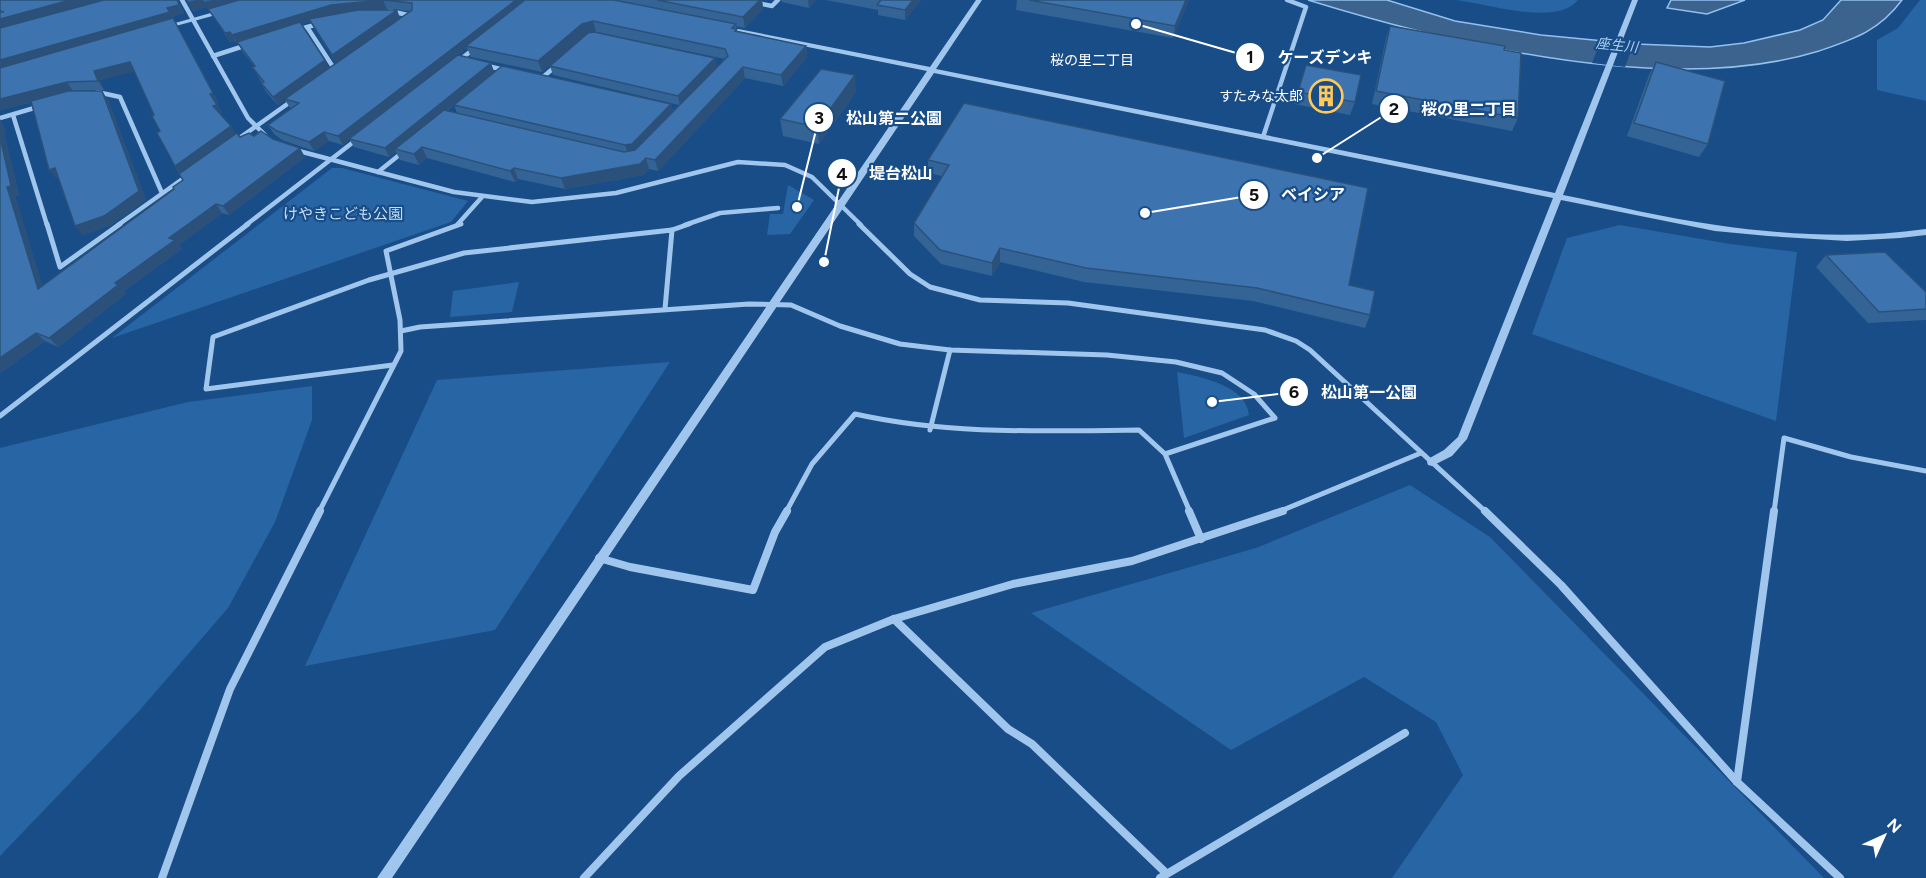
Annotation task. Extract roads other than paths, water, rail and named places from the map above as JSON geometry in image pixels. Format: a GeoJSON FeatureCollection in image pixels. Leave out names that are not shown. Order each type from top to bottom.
{"type":"FeatureCollection","features":[{"type":"Feature","properties":{"kind":"street"},"geometry":{"type":"LineString","coordinates":[[182,0],[255,127],[273,140]]}},
{"type":"Feature","properties":{"kind":"street"},"geometry":{"type":"LineString","coordinates":[[750,2],[772,6],[777,0]]}},
{"type":"Feature","properties":{"kind":"street"},"geometry":{"type":"LineString","coordinates":[[384,878],[979,0]]}},
{"type":"Feature","properties":{"kind":"street"},"geometry":{"type":"LineString","coordinates":[[1263,137],[1306,7],[1287,0]]}},
{"type":"Feature","properties":{"kind":"street"},"geometry":{"type":"LineString","coordinates":[[1432,462],[1448,453],[1462,439],[1635,0]]}},
{"type":"Feature","properties":{"kind":"street"},"geometry":{"type":"LineString","coordinates":[[162,28],[230,9]]}},
{"type":"Feature","properties":{"kind":"street"},"geometry":{"type":"LineString","coordinates":[[380,11],[413,15],[404,21]]}},
{"type":"Feature","properties":{"kind":"street"},"geometry":{"type":"LineString","coordinates":[[286,34],[329,21]]}},
{"type":"Feature","properties":{"kind":"street"},"geometry":{"type":"LineString","coordinates":[[715,26],[1715,228],[1780,235],[1872,238],[1926,232]]}},
{"type":"Feature","properties":{"kind":"street"},"geometry":{"type":"LineString","coordinates":[[307,27],[335,70]]}},
{"type":"Feature","properties":{"kind":"street"},"geometry":{"type":"LineString","coordinates":[[213,56],[255,43]]}},
{"type":"Feature","properties":{"kind":"street"},"geometry":{"type":"LineString","coordinates":[[451,66],[479,45]]}},
{"type":"Feature","properties":{"kind":"street"},"geometry":{"type":"LineString","coordinates":[[460,59],[468,61]]}},
{"type":"Feature","properties":{"kind":"street"},"geometry":{"type":"LineString","coordinates":[[543,77],[561,62]]}},
{"type":"Feature","properties":{"kind":"street"},"geometry":{"type":"LineString","coordinates":[[326,76],[345,63]]}},
{"type":"Feature","properties":{"kind":"street"},"geometry":{"type":"LineString","coordinates":[[477,63],[513,71]]}},
{"type":"Feature","properties":{"kind":"street"},"geometry":{"type":"LineString","coordinates":[[496,76],[504,70]]}},
{"type":"Feature","properties":{"kind":"street"},"geometry":{"type":"LineString","coordinates":[[533,75],[554,80]]}},
{"type":"Feature","properties":{"kind":"street"},"geometry":{"type":"LineString","coordinates":[[91,93],[107,93],[120,97],[162,193]]}},
{"type":"Feature","properties":{"kind":"street"},"geometry":{"type":"LineString","coordinates":[[236,140],[300,95]]}},
{"type":"Feature","properties":{"kind":"street"},"geometry":{"type":"LineString","coordinates":[[0,118],[46,105]]}},
{"type":"Feature","properties":{"kind":"street"},"geometry":{"type":"LineString","coordinates":[[14,115],[60,267],[190,173]]}},
{"type":"Feature","properties":{"kind":"street"},"geometry":{"type":"LineString","coordinates":[[0,416],[358,138]]}},
{"type":"Feature","properties":{"kind":"street"},"geometry":{"type":"LineString","coordinates":[[378,172],[412,144]]}},
{"type":"Feature","properties":{"kind":"street"},"geometry":{"type":"LineString","coordinates":[[286,147],[482,198],[532,202],[578,199],[616,193],[738,162],[785,165],[812,177],[910,274],[930,287],[980,300],[1068,303],[1265,330],[1296,340],[1310,350],[1432,462],[1561,585],[1737,782],[1840,878]]}},
{"type":"Feature","properties":{"kind":"street"},"geometry":{"type":"LineString","coordinates":[[162,878],[230,689],[401,351],[401,331],[386,251],[460,224],[482,198]]}},
{"type":"Feature","properties":{"kind":"street"},"geometry":{"type":"LineString","coordinates":[[393,365],[206,389],[213,337],[423,263],[496,248],[638,237],[672,230],[720,213],[778,208]]}},
{"type":"Feature","properties":{"kind":"street"},"geometry":{"type":"LineString","coordinates":[[666,309],[672,230]]}},
{"type":"Feature","properties":{"kind":"street"},"geometry":{"type":"LineString","coordinates":[[401,331],[420,327],[666,309],[772,304],[797,307],[869,336],[950,350],[1107,355],[1176,362],[1222,374],[1254,394],[1275,418],[1165,454]]}},
{"type":"Feature","properties":{"kind":"street"},"geometry":{"type":"LineString","coordinates":[[930,430],[950,350]]}},
{"type":"Feature","properties":{"kind":"street"},"geometry":{"type":"LineString","coordinates":[[599,558],[630,567],[753,590],[775,532],[812,464],[855,414],[891,424],[930,430],[1139,430],[1165,454],[1201,539]]}},
{"type":"Feature","properties":{"kind":"street"},"geometry":{"type":"LineString","coordinates":[[1737,782],[1784,438],[1851,458],[1926,471]]}},
{"type":"Feature","properties":{"kind":"street"},"geometry":{"type":"LineString","coordinates":[[584,878],[679,776],[825,647],[894,619],[1013,584],[1132,561],[1201,539],[1294,507],[1420,453]]}},
{"type":"Feature","properties":{"kind":"street"},"geometry":{"type":"LineString","coordinates":[[894,619],[1008,729],[1032,744],[1163,876],[1323,784],[1405,733]]}},
{"type":"Feature","properties":{"kind":"water","name":"座生川"},"geometry":{"type":"Polygon","coordinates":[[[1308,0],[1387,0],[1455,21],[1541,35],[1636,44],[1710,47],[1744,43],[1800,30],[1823,20],[1841,0],[1902,0],[1875,27],[1855,38],[1819,51],[1760,64],[1697,69],[1630,67],[1562,60],[1428,33],[1308,0]]]}},
{"type":"Feature","properties":{"kind":"water"},"geometry":{"type":"Polygon","coordinates":[[[1671,0],[1745,0],[1707,14],[1667,8],[1671,0]]]}},
{"type":"Feature","properties":{"kind":"place","name":"ケーズデンキ"},"geometry":{"type":"Point","coordinates":[1136,24]}},
{"type":"Feature","properties":{"kind":"place","name":"すたみな太郎"},"geometry":{"type":"Point","coordinates":[1326,96]}},
{"type":"Feature","properties":{"kind":"place","name":"桜の里二丁目"},"geometry":{"type":"Point","coordinates":[1317,158]}},
{"type":"Feature","properties":{"kind":"place","name":"松山第二公園"},"geometry":{"type":"Point","coordinates":[797,207]}},
{"type":"Feature","properties":{"kind":"place","name":"ベイシア"},"geometry":{"type":"Point","coordinates":[1145,213]}},
{"type":"Feature","properties":{"kind":"place","name":"堤台松山"},"geometry":{"type":"Point","coordinates":[824,262]}},
{"type":"Feature","properties":{"kind":"place","name":"松山第一公園"},"geometry":{"type":"Point","coordinates":[1212,402]}},
{"type":"Feature","properties":{"kind":"district","name":"桜の里二丁目"},"geometry":{"type":"Point","coordinates":[1092,60]}},
{"type":"Feature","properties":{"kind":"park label","name":"けやきこども公園"},"geometry":{"type":"Point","coordinates":[343,214]}}]}
